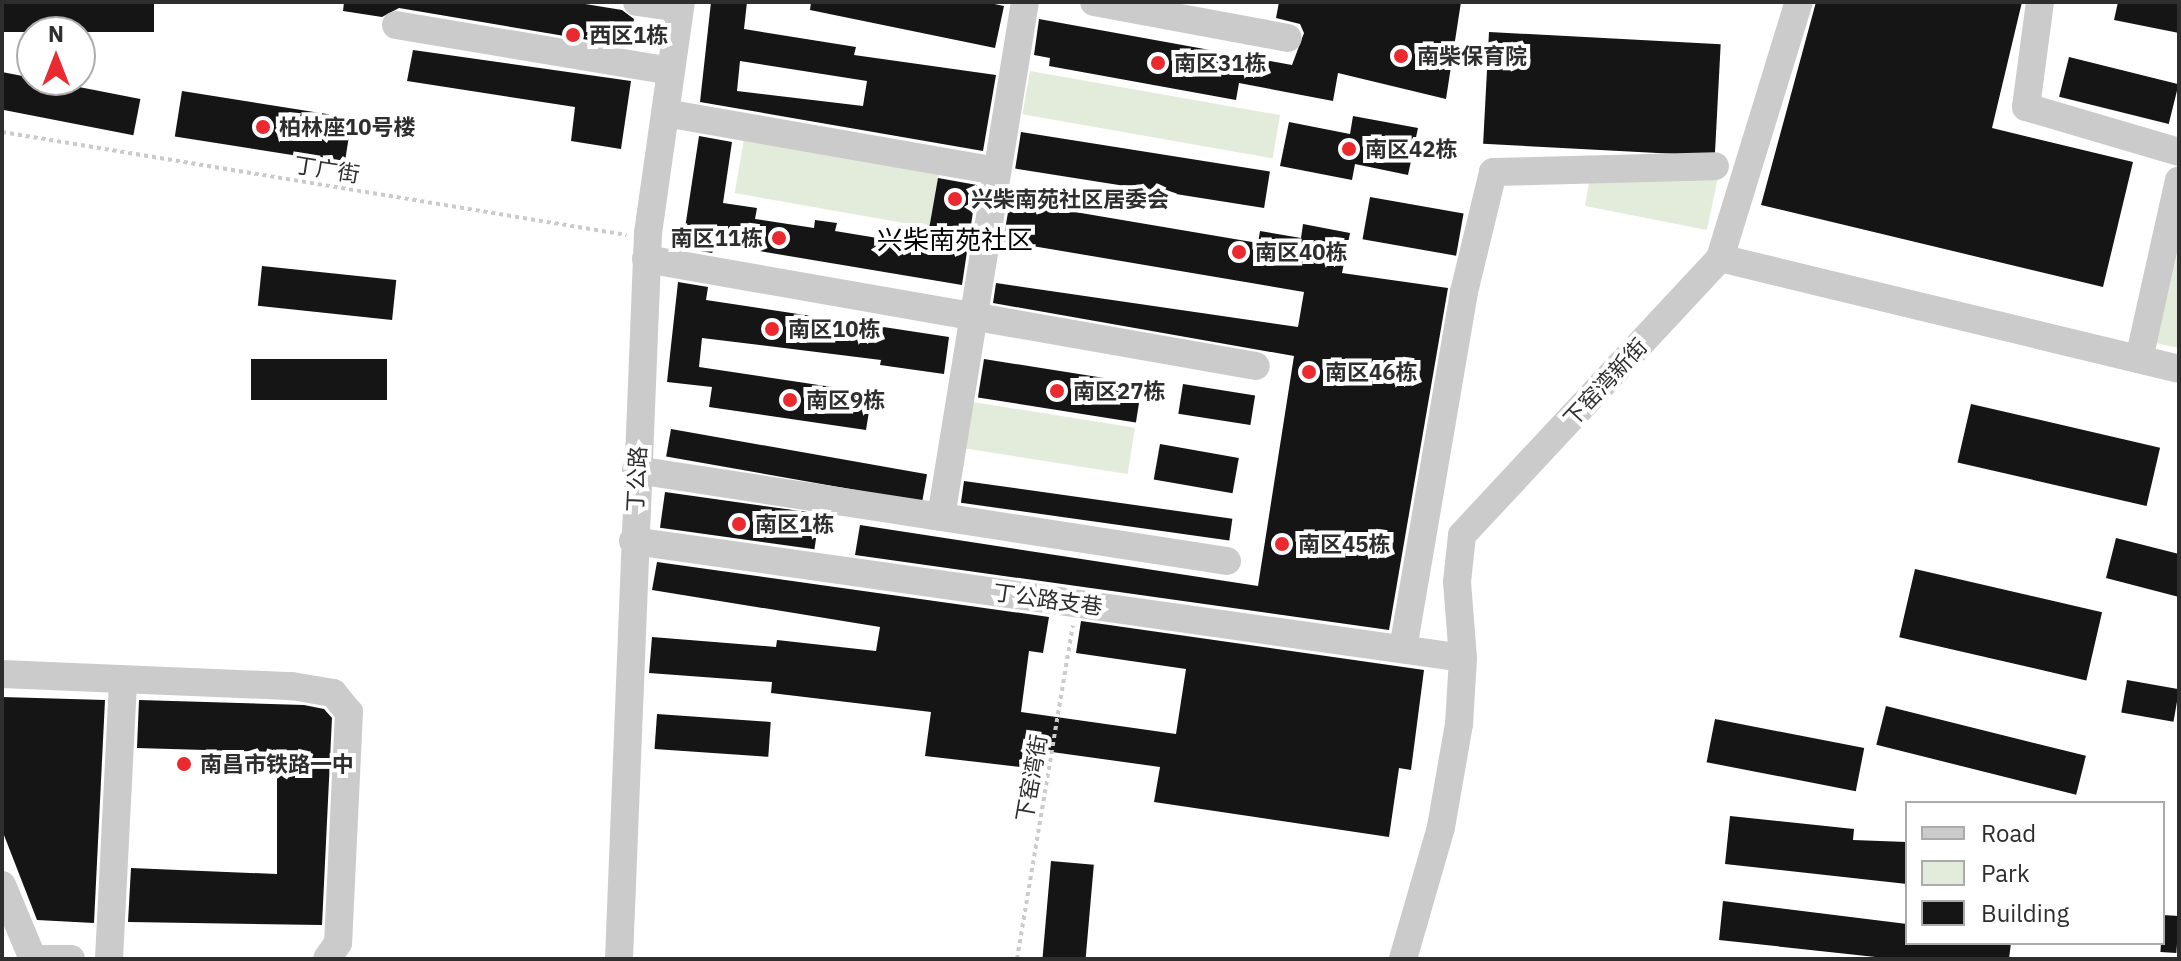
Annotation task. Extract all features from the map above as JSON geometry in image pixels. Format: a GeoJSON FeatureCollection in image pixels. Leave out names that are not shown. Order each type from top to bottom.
{"type":"FeatureCollection","features":[{"type":"Feature","properties":{"kind":"street"},"geometry":{"type":"LineString","coordinates":[[637,2],[680,5]]}},
{"type":"Feature","properties":{"kind":"street"},"geometry":{"type":"LineString","coordinates":[[941,517],[1025,2]]}},
{"type":"Feature","properties":{"kind":"street"},"geometry":{"type":"LineString","coordinates":[[1094,2],[1288,38]]}},
{"type":"Feature","properties":{"kind":"street"},"geometry":{"type":"LineString","coordinates":[[1799,2],[1720,258],[2179,369]]}},
{"type":"Feature","properties":{"kind":"street"},"geometry":{"type":"LineString","coordinates":[[2040,2],[2026,107],[2179,152]]}},
{"type":"Feature","properties":{"kind":"street","name":"丁公路"},"geometry":{"type":"LineString","coordinates":[[619,959],[633,541],[647,249],[680,5]]}},
{"type":"Feature","properties":{"kind":"street"},"geometry":{"type":"LineString","coordinates":[[396,25],[671,71]]}},
{"type":"Feature","properties":{"kind":"street"},"geometry":{"type":"LineString","coordinates":[[665,113],[997,171]]}},
{"type":"Feature","properties":{"kind":"street"},"geometry":{"type":"LineString","coordinates":[[1403,649],[1464,292],[1493,172],[1715,166]]}},
{"type":"Feature","properties":{"kind":"street"},"geometry":{"type":"LineString","coordinates":[[2139,359],[2179,180]]}},
{"type":"Feature","properties":{"kind":"street"},"geometry":{"type":"LineString","coordinates":[[647,249],[735,272],[973,320],[1256,366]]}},
{"type":"Feature","properties":{"kind":"street","name":"下窑湾新街"},"geometry":{"type":"LineString","coordinates":[[1403,959],[1441,827],[1463,658],[1457,582],[1462,535],[1720,258]]}},
{"type":"Feature","properties":{"kind":"street"},"geometry":{"type":"LineString","coordinates":[[636,470],[1227,561]]}},
{"type":"Feature","properties":{"kind":"street","name":"丁公路支巷"},"geometry":{"type":"LineString","coordinates":[[633,541],[1463,658]]}},
{"type":"Feature","properties":{"kind":"street"},"geometry":{"type":"LineString","coordinates":[[2,674],[292,686],[333,693],[349,712],[338,943],[327,959]]}},
{"type":"Feature","properties":{"kind":"street"},"geometry":{"type":"LineString","coordinates":[[109,959],[123,679]]}},
{"type":"Feature","properties":{"kind":"street"},"geometry":{"type":"LineString","coordinates":[[2,885],[35,959],[71,959]]}},
{"type":"Feature","properties":{"kind":"path","name":"丁广街"},"geometry":{"type":"LineString","coordinates":[[2,132],[647,249]]}},
{"type":"Feature","properties":{"kind":"path","name":"下窑湾街"},"geometry":{"type":"LineString","coordinates":[[1017,959],[1076,603]]}},
{"type":"Feature","properties":{"kind":"green space"},"geometry":{"type":"Polygon","coordinates":[[[1030,71],[1280,115],[1273,158],[1022,114],[1030,71]]]}},
{"type":"Feature","properties":{"kind":"green space"},"geometry":{"type":"Polygon","coordinates":[[[745,134],[940,168],[930,227],[735,193],[745,134]]]}},
{"type":"Feature","properties":{"kind":"green space"},"geometry":{"type":"Polygon","coordinates":[[[1718,177],[1707,230],[1585,206],[1589,183],[1718,177]]]}},
{"type":"Feature","properties":{"kind":"green space"},"geometry":{"type":"Polygon","coordinates":[[[2179,247],[2179,348],[2156,343],[2179,247]]]}},
{"type":"Feature","properties":{"kind":"green space"},"geometry":{"type":"Polygon","coordinates":[[[973,402],[1135,428],[1128,474],[966,448],[973,402]]]}},
{"type":"Feature","properties":{"kind":"building"},"geometry":{"type":"Polygon","coordinates":[[[2,2],[154,2],[154,32],[96,32],[96,16],[16,16],[16,32],[2,32],[2,2]]]}},
{"type":"Feature","properties":{"kind":"building","name":"西区1栋"},"geometry":{"type":"Polygon","coordinates":[[[344,2],[573,2],[622,10],[634,19],[630,47],[399,8],[382,17],[343,11],[344,2]]]}},
{"type":"Feature","properties":{"kind":"building"},"geometry":{"type":"Polygon","coordinates":[[[711,2],[747,2],[744,29],[856,47],[854,55],[996,75],[983,151],[700,102],[711,2]],[[740,61],[737,91],[863,106],[867,81],[740,61]]]}},
{"type":"Feature","properties":{"kind":"building"},"geometry":{"type":"Polygon","coordinates":[[[811,2],[985,2],[1004,6],[995,48],[810,10],[811,2]]]}},
{"type":"Feature","properties":{"kind":"building"},"geometry":{"type":"Polygon","coordinates":[[[1279,2],[1461,2],[1446,99],[1338,73],[1333,101],[1239,83],[1236,100],[1049,66],[1050,58],[1034,55],[1039,19],[1292,65],[1304,33],[1300,24],[1276,18],[1279,2]]]}},
{"type":"Feature","properties":{"kind":"building"},"geometry":{"type":"Polygon","coordinates":[[[1816,2],[2022,2],[1992,128],[2133,162],[2103,287],[1761,205],[1816,2]]]}},
{"type":"Feature","properties":{"kind":"building"},"geometry":{"type":"Polygon","coordinates":[[[2118,2],[2179,2],[2179,33],[2114,20],[2118,2]]]}},
{"type":"Feature","properties":{"kind":"building"},"geometry":{"type":"Polygon","coordinates":[[[1489,32],[1721,44],[1715,156],[1483,144],[1489,32]]]}},
{"type":"Feature","properties":{"kind":"building"},"geometry":{"type":"Polygon","coordinates":[[[413,50],[631,81],[621,149],[571,141],[575,107],[407,81],[413,50]]]}},
{"type":"Feature","properties":{"kind":"building"},"geometry":{"type":"Polygon","coordinates":[[[2069,57],[2179,84],[2169,124],[2059,97],[2069,57]]]}},
{"type":"Feature","properties":{"kind":"building"},"geometry":{"type":"Polygon","coordinates":[[[2,72],[16,75],[16,96],[96,96],[96,90],[140,99],[133,135],[2,110],[2,72]]]}},
{"type":"Feature","properties":{"kind":"building","name":"柏林座10号楼"},"geometry":{"type":"Polygon","coordinates":[[[182,91],[352,118],[345,163],[175,136],[182,91]]]}},
{"type":"Feature","properties":{"kind":"building","name":"南区42栋"},"geometry":{"type":"Polygon","coordinates":[[[1353,116],[1418,128],[1408,175],[1355,164],[1352,180],[1280,166],[1289,122],[1350,134],[1353,116]]]}},
{"type":"Feature","properties":{"kind":"building"},"geometry":{"type":"Polygon","coordinates":[[[1021,132],[1270,171],[1264,208],[1015,169],[1021,132]]]}},
{"type":"Feature","properties":{"kind":"building"},"geometry":{"type":"Polygon","coordinates":[[[699,136],[732,142],[723,203],[757,208],[755,219],[814,228],[815,220],[837,223],[835,231],[926,246],[938,178],[977,185],[962,285],[717,244],[712,253],[682,248],[699,136]]]}},
{"type":"Feature","properties":{"kind":"building"},"geometry":{"type":"Polygon","coordinates":[[[1370,197],[1464,213],[1456,256],[1363,239],[1370,197]]]}},
{"type":"Feature","properties":{"kind":"building"},"geometry":{"type":"Polygon","coordinates":[[[1010,201],[1258,243],[1260,231],[1301,238],[1303,224],[1350,233],[1342,273],[1448,288],[1389,630],[855,555],[860,525],[1258,586],[1294,356],[993,303],[996,283],[1298,327],[1304,292],[1003,241],[1010,201]]]}},
{"type":"Feature","properties":{"kind":"building"},"geometry":{"type":"Polygon","coordinates":[[[262,266],[396,280],[392,320],[258,306],[262,266]]]}},
{"type":"Feature","properties":{"kind":"building"},"geometry":{"type":"Polygon","coordinates":[[[678,282],[708,287],[706,300],[949,337],[944,374],[880,365],[881,360],[702,338],[699,367],[872,393],[866,430],[709,407],[712,387],[667,382],[678,282]]]}},
{"type":"Feature","properties":{"kind":"building"},"geometry":{"type":"Polygon","coordinates":[[[251,359],[387,359],[387,400],[251,400],[251,359]]]}},
{"type":"Feature","properties":{"kind":"building","name":"南区27栋"},"geometry":{"type":"Polygon","coordinates":[[[984,359],[1142,384],[1136,423],[978,398],[984,359]]]}},
{"type":"Feature","properties":{"kind":"building"},"geometry":{"type":"Polygon","coordinates":[[[1183,384],[1255,395],[1250,425],[1178,414],[1183,384]]]}},
{"type":"Feature","properties":{"kind":"building"},"geometry":{"type":"Polygon","coordinates":[[[1971,404],[2160,448],[2147,506],[1958,462],[1971,404]]]}},
{"type":"Feature","properties":{"kind":"building"},"geometry":{"type":"Polygon","coordinates":[[[671,429],[927,474],[922,502],[666,457],[671,429]]]}},
{"type":"Feature","properties":{"kind":"building"},"geometry":{"type":"Polygon","coordinates":[[[1160,444],[1239,458],[1233,493],[1154,479],[1160,444]]]}},
{"type":"Feature","properties":{"kind":"building"},"geometry":{"type":"Polygon","coordinates":[[[964,481],[1232,519],[1229,541],[961,503],[964,481]]]}},
{"type":"Feature","properties":{"kind":"building","name":"南区1栋"},"geometry":{"type":"Polygon","coordinates":[[[665,492],[819,514],[814,549],[660,528],[665,492]]]}},
{"type":"Feature","properties":{"kind":"building"},"geometry":{"type":"Polygon","coordinates":[[[2116,538],[2179,554],[2179,597],[2106,578],[2116,538]]]}},
{"type":"Feature","properties":{"kind":"building"},"geometry":{"type":"Polygon","coordinates":[[[657,562],[1049,617],[1043,653],[1029,651],[1021,712],[1176,734],[1186,669],[1076,653],[1081,621],[1424,670],[1411,770],[1399,768],[1389,837],[1154,802],[1160,767],[1023,748],[1021,767],[925,756],[931,712],[771,693],[772,682],[649,673],[652,637],[776,647],[777,640],[876,651],[880,627],[652,590],[657,562]]]}},
{"type":"Feature","properties":{"kind":"building"},"geometry":{"type":"Polygon","coordinates":[[[1915,569],[2102,612],[2086,680],[1899,637],[1915,569]]]}},
{"type":"Feature","properties":{"kind":"building"},"geometry":{"type":"Polygon","coordinates":[[[2127,680],[2179,689],[2173,722],[2121,712],[2127,680]]]}},
{"type":"Feature","properties":{"kind":"building"},"geometry":{"type":"Polygon","coordinates":[[[2,697],[105,700],[94,923],[37,920],[2,830],[2,697]]]}},
{"type":"Feature","properties":{"kind":"building"},"geometry":{"type":"Polygon","coordinates":[[[139,700],[304,705],[324,709],[332,718],[322,925],[128,922],[131,868],[277,874],[277,752],[137,748],[139,700]]]}},
{"type":"Feature","properties":{"kind":"building"},"geometry":{"type":"Polygon","coordinates":[[[1886,706],[2086,756],[2076,795],[1876,745],[1886,706]]]}},
{"type":"Feature","properties":{"kind":"building"},"geometry":{"type":"Polygon","coordinates":[[[657,714],[771,722],[768,757],[655,749],[657,714]]]}},
{"type":"Feature","properties":{"kind":"building"},"geometry":{"type":"Polygon","coordinates":[[[1715,719],[1864,748],[1856,791],[1707,762],[1715,719]]]}},
{"type":"Feature","properties":{"kind":"building"},"geometry":{"type":"Polygon","coordinates":[[[1730,816],[1854,829],[1853,840],[1905,842],[1905,884],[1725,864],[1730,816]]]}},
{"type":"Feature","properties":{"kind":"building"},"geometry":{"type":"Polygon","coordinates":[[[1051,861],[1094,865],[1086,959],[1042,959],[1051,861]]]}},
{"type":"Feature","properties":{"kind":"building"},"geometry":{"type":"Polygon","coordinates":[[[1723,901],[1905,924],[1905,945],[2011,945],[2009,959],[1894,959],[1719,940],[1723,901]]]}},
{"type":"Feature","properties":{"kind":"building"},"geometry":{"type":"Polygon","coordinates":[[[2165,915],[2179,916],[2176,953],[2160,952],[2161,945],[2165,945],[2165,915]]]}},
{"type":"Feature","properties":{"kind":"place","name":"西区1栋"},"geometry":{"type":"Point","coordinates":[573,35]}},
{"type":"Feature","properties":{"kind":"place","name":"南柴保育院"},"geometry":{"type":"Point","coordinates":[1401,56]}},
{"type":"Feature","properties":{"kind":"place","name":"南区31栋"},"geometry":{"type":"Point","coordinates":[1158,63]}},
{"type":"Feature","properties":{"kind":"place","name":"柏林座10号楼"},"geometry":{"type":"Point","coordinates":[263,127]}},
{"type":"Feature","properties":{"kind":"place","name":"南区42栋"},"geometry":{"type":"Point","coordinates":[1349,149]}},
{"type":"Feature","properties":{"kind":"place","name":"兴柴南苑社区居委会"},"geometry":{"type":"Point","coordinates":[955,199]}},
{"type":"Feature","properties":{"kind":"place","name":"南区11栋"},"geometry":{"type":"Point","coordinates":[779,238]}},
{"type":"Feature","properties":{"kind":"place","name":"南区40栋"},"geometry":{"type":"Point","coordinates":[1239,252]}},
{"type":"Feature","properties":{"kind":"place","name":"南区10栋"},"geometry":{"type":"Point","coordinates":[772,329]}},
{"type":"Feature","properties":{"kind":"place","name":"南区46栋"},"geometry":{"type":"Point","coordinates":[1309,372]}},
{"type":"Feature","properties":{"kind":"place","name":"南区27栋"},"geometry":{"type":"Point","coordinates":[1057,391]}},
{"type":"Feature","properties":{"kind":"place","name":"南区9栋"},"geometry":{"type":"Point","coordinates":[790,400]}},
{"type":"Feature","properties":{"kind":"place","name":"南区1栋"},"geometry":{"type":"Point","coordinates":[739,524]}},
{"type":"Feature","properties":{"kind":"place","name":"南区45栋"},"geometry":{"type":"Point","coordinates":[1282,544]}},
{"type":"Feature","properties":{"kind":"place","name":"南昌市铁路一中"},"geometry":{"type":"Point","coordinates":[184,764]}},
{"type":"Feature","properties":{"kind":"district","name":"兴柴南苑社区"},"geometry":{"type":"Point","coordinates":[955,240]}}]}
